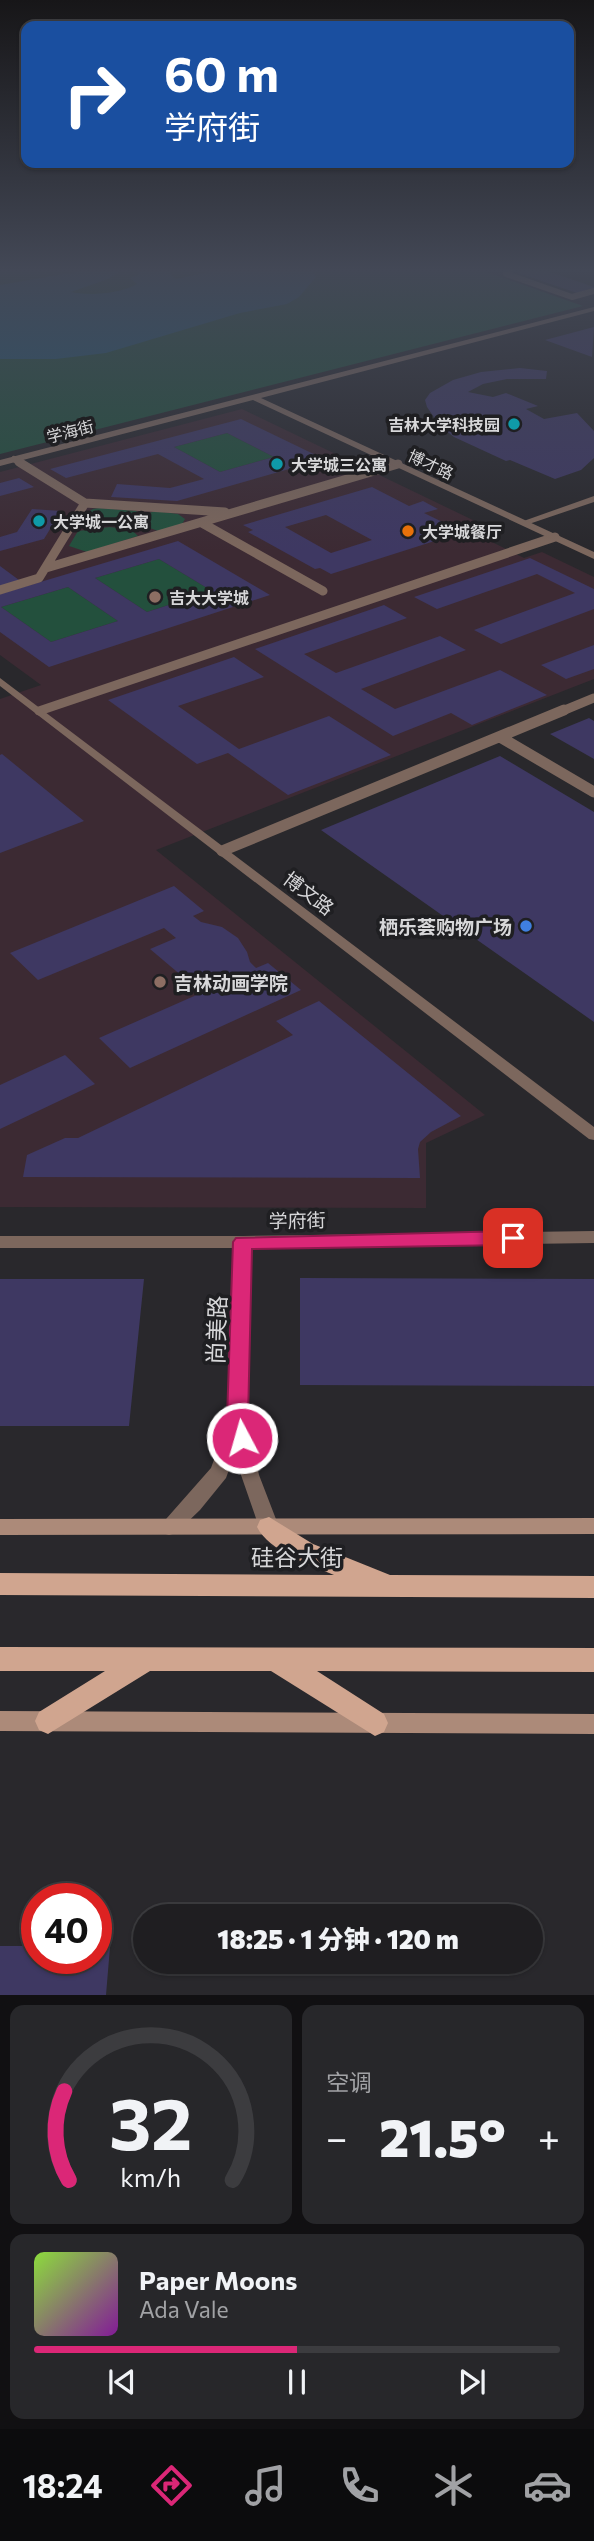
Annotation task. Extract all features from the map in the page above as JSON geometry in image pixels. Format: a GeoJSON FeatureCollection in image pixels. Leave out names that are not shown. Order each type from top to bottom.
{"type":"FeatureCollection","features":[{"type":"Feature","properties":{"kind":"main road"},"geometry":{"type":"LineString","coordinates":[[0,1527],[594,1526]]}},
{"type":"Feature","properties":{"kind":"main road"},"geometry":{"type":"LineString","coordinates":[[269,1527],[303,1552],[390,1586]]}},
{"type":"Feature","properties":{"kind":"main road","name":"硅谷大街"},"geometry":{"type":"LineString","coordinates":[[0,1584],[594,1587]]}},
{"type":"Feature","properties":{"kind":"main road"},"geometry":{"type":"LineString","coordinates":[[0,1659],[594,1660]]}},
{"type":"Feature","properties":{"kind":"main road"},"geometry":{"type":"LineString","coordinates":[[48,1721],[145,1660]]}},
{"type":"Feature","properties":{"kind":"main road"},"geometry":{"type":"LineString","coordinates":[[276,1660],[375,1723]]}},
{"type":"Feature","properties":{"kind":"main road"},"geometry":{"type":"LineString","coordinates":[[0,1721],[594,1724]]}},
{"type":"Feature","properties":{"kind":"street","name":"学海街"},"geometry":{"type":"LineString","coordinates":[[0,463],[384,364]]}},
{"type":"Feature","properties":{"kind":"street","name":"博才路"},"geometry":{"type":"LineString","coordinates":[[255,398],[594,556]]}},
{"type":"Feature","properties":{"kind":"street"},"geometry":{"type":"LineString","coordinates":[[523,523],[594,499]]}},
{"type":"Feature","properties":{"kind":"street","name":"博文路"},"geometry":{"type":"LineString","coordinates":[[0,681],[594,1135]]}},
{"type":"Feature","properties":{"kind":"street","name":"学府街"},"geometry":{"type":"LineString","coordinates":[[0,1242],[594,1237]]}},
{"type":"Feature","properties":{"kind":"street","name":"尚美路"},"geometry":{"type":"LineString","coordinates":[[238,1419],[243,1242]]}},
{"type":"Feature","properties":{"kind":"street"},"geometry":{"type":"LineString","coordinates":[[169,1527],[193,1504],[219,1472],[238,1419]]}},
{"type":"Feature","properties":{"kind":"street"},"geometry":{"type":"LineString","coordinates":[[238,1419],[250,1475],[269,1527]]}},
{"type":"Feature","properties":{"kind":"lane"},"geometry":{"type":"LineString","coordinates":[[14,459],[85,503],[234,513]]}},
{"type":"Feature","properties":{"kind":"lane"},"geometry":{"type":"LineString","coordinates":[[46,568],[398,464]]}},
{"type":"Feature","properties":{"kind":"lane"},"geometry":{"type":"LineString","coordinates":[[0,590],[39,578],[85,503]]}},
{"type":"Feature","properties":{"kind":"lane"},"geometry":{"type":"LineString","coordinates":[[202,523],[323,591]]}},
{"type":"Feature","properties":{"kind":"lane"},"geometry":{"type":"LineString","coordinates":[[39,710],[555,537]]}},
{"type":"Feature","properties":{"kind":"lane"},"geometry":{"type":"LineString","coordinates":[[222,851],[594,698]]}},
{"type":"Feature","properties":{"kind":"lane"},"geometry":{"type":"LineString","coordinates":[[500,737],[594,793]]}},
{"type":"Feature","properties":{"kind":"shaded area","name":"吉林动画学院"},"geometry":{"type":"Polygon","coordinates":[[[242,409],[502,534],[486,539],[524,558],[542,552],[594,577],[594,679],[156,850],[485,1115],[426,1143],[426,1208],[0,1207],[0,699],[41,685],[0,655],[0,472],[242,409]]]}},
{"type":"Feature","properties":{"kind":"green space"},"geometry":{"type":"Polygon","coordinates":[[[0,364],[354,364],[0,454],[0,364]]]}},
{"type":"Feature","properties":{"kind":"green space"},"geometry":{"type":"Polygon","coordinates":[[[227,433],[274,457],[220,472],[174,447],[227,433]]]}},
{"type":"Feature","properties":{"kind":"green space"},"geometry":{"type":"Polygon","coordinates":[[[93,509],[137,511],[120,521],[84,521],[88,512],[93,509]]]}},
{"type":"Feature","properties":{"kind":"green space"},"geometry":{"type":"Polygon","coordinates":[[[155,511],[178,514],[185,519],[182,524],[158,531],[136,523],[141,516],[155,511]]]}},
{"type":"Feature","properties":{"kind":"green space"},"geometry":{"type":"Polygon","coordinates":[[[110,527],[132,530],[138,536],[87,552],[69,546],[78,531],[110,527]]]}},
{"type":"Feature","properties":{"kind":"green space"},"geometry":{"type":"Polygon","coordinates":[[[159,559],[212,591],[147,612],[95,578],[159,559]]]}},
{"type":"Feature","properties":{"kind":"green space"},"geometry":{"type":"Polygon","coordinates":[[[68,587],[118,621],[51,642],[1,607],[68,587]]]}},
{"type":"Feature","properties":{"kind":"building","name":"吉林大学科技园"},"geometry":{"type":"Polygon","coordinates":[[[520,368],[547,371],[546,379],[507,379],[483,384],[468,392],[493,397],[506,393],[538,406],[526,409],[544,419],[577,413],[594,431],[594,458],[581,470],[555,479],[510,460],[506,461],[454,437],[440,426],[427,407],[425,400],[430,393],[453,380],[481,372],[520,368]]]}},
{"type":"Feature","properties":{"kind":"building","name":"大学城三公寓"},"geometry":{"type":"Polygon","coordinates":[[[241,419],[324,459],[177,501],[111,497],[117,484],[170,488],[204,479],[158,454],[66,478],[50,469],[241,419]],[[227,433],[174,447],[220,472],[274,457],[227,433]]]}},
{"type":"Feature","properties":{"kind":"building","name":"大学城一公寓"},"geometry":{"type":"Polygon","coordinates":[[[19,478],[34,487],[0,496],[0,483],[19,478]]]}},
{"type":"Feature","properties":{"kind":"building","name":"大学城餐厅"},"geometry":{"type":"Polygon","coordinates":[[[372,487],[409,506],[423,501],[438,509],[424,513],[463,532],[331,574],[320,568],[315,569],[248,532],[253,530],[243,525],[372,487]],[[326,515],[285,527],[331,553],[372,540],[326,515]]]}},
{"type":"Feature","properties":{"kind":"building","name":"大学城一公寓"},"geometry":{"type":"Polygon","coordinates":[[[32,509],[61,511],[44,539],[0,551],[0,537],[17,532],[32,509]]]}},
{"type":"Feature","properties":{"kind":"building"},"geometry":{"type":"Polygon","coordinates":[[[178,541],[270,595],[49,667],[0,632],[0,594],[178,541]],[[159,559],[95,578],[147,612],[212,591],[159,559]],[[68,587],[1,607],[51,642],[118,621],[68,587]]]}},
{"type":"Feature","properties":{"kind":"building"},"geometry":{"type":"Polygon","coordinates":[[[530,558],[594,589],[594,609],[501,644],[474,630],[575,593],[537,574],[437,609],[414,597],[530,558]]]}},
{"type":"Feature","properties":{"kind":"building"},"geometry":{"type":"Polygon","coordinates":[[[0,566],[19,580],[0,586],[0,566]]]}},
{"type":"Feature","properties":{"kind":"building"},"geometry":{"type":"Polygon","coordinates":[[[384,605],[407,618],[304,654],[336,673],[440,636],[466,650],[361,689],[395,709],[500,670],[547,695],[472,725],[451,713],[393,736],[255,649],[384,605]]]}},
{"type":"Feature","properties":{"kind":"building"},"geometry":{"type":"Polygon","coordinates":[[[594,645],[594,669],[566,679],[541,665],[594,645]]]}},
{"type":"Feature","properties":{"kind":"building"},"geometry":{"type":"Polygon","coordinates":[[[234,657],[264,677],[178,706],[239,749],[329,716],[391,755],[288,795],[228,753],[197,764],[108,700],[234,657]]]}},
{"type":"Feature","properties":{"kind":"building"},"geometry":{"type":"Polygon","coordinates":[[[589,718],[594,721],[594,759],[550,734],[589,718]]]}},
{"type":"Feature","properties":{"kind":"building"},"geometry":{"type":"Polygon","coordinates":[[[2,754],[84,821],[0,853],[2,754]]]}},
{"type":"Feature","properties":{"kind":"building","name":"栖乐荟购物广场"},"geometry":{"type":"Polygon","coordinates":[[[500,756],[594,812],[594,1022],[321,830],[500,756]]]}},
{"type":"Feature","properties":{"kind":"building"},"geometry":{"type":"Polygon","coordinates":[[[174,886],[204,911],[193,916],[201,922],[222,927],[238,938],[256,968],[268,963],[301,990],[130,1068],[99,1038],[226,982],[214,972],[189,982],[150,949],[176,938],[164,928],[38,980],[10,953],[174,886]]]}},
{"type":"Feature","properties":{"kind":"building"},"geometry":{"type":"Polygon","coordinates":[[[319,1001],[461,1116],[431,1132],[420,1142],[420,1178],[23,1177],[27,1155],[65,1138],[78,1138],[293,1035],[276,1021],[319,1001]]]}},
{"type":"Feature","properties":{"kind":"building"},"geometry":{"type":"Polygon","coordinates":[[[65,1055],[95,1084],[0,1129],[0,1085],[65,1055]]]}},
{"type":"Feature","properties":{"kind":"building"},"geometry":{"type":"Polygon","coordinates":[[[300,1278],[594,1279],[594,1386],[300,1385],[300,1278]]]}},
{"type":"Feature","properties":{"kind":"building"},"geometry":{"type":"Polygon","coordinates":[[[0,1279],[144,1279],[129,1426],[0,1426],[0,1279]]]}},
{"type":"Feature","properties":{"kind":"building"},"geometry":{"type":"Polygon","coordinates":[[[0,1946],[21,1946],[21,1974],[108,1974],[106,1995],[0,1995],[0,1946]]]}},
{"type":"Feature","properties":{"kind":"place","name":"吉林大学科技园"},"geometry":{"type":"Point","coordinates":[514,424]}},
{"type":"Feature","properties":{"kind":"place","name":"大学城三公寓"},"geometry":{"type":"Point","coordinates":[277,464]}},
{"type":"Feature","properties":{"kind":"place","name":"大学城一公寓"},"geometry":{"type":"Point","coordinates":[39,521]}},
{"type":"Feature","properties":{"kind":"place","name":"大学城餐厅"},"geometry":{"type":"Point","coordinates":[408,531]}},
{"type":"Feature","properties":{"kind":"place","name":"吉大大学城"},"geometry":{"type":"Point","coordinates":[155,597]}},
{"type":"Feature","properties":{"kind":"place","name":"栖乐荟购物广场"},"geometry":{"type":"Point","coordinates":[526,926]}},
{"type":"Feature","properties":{"kind":"place","name":"吉林动画学院"},"geometry":{"type":"Point","coordinates":[160,982]}},
{"type":"Feature","properties":{"kind":"route"},"geometry":{"type":"LineString","coordinates":[[242,1438],[238,1419],[243,1242],[513,1238]]}}]}
